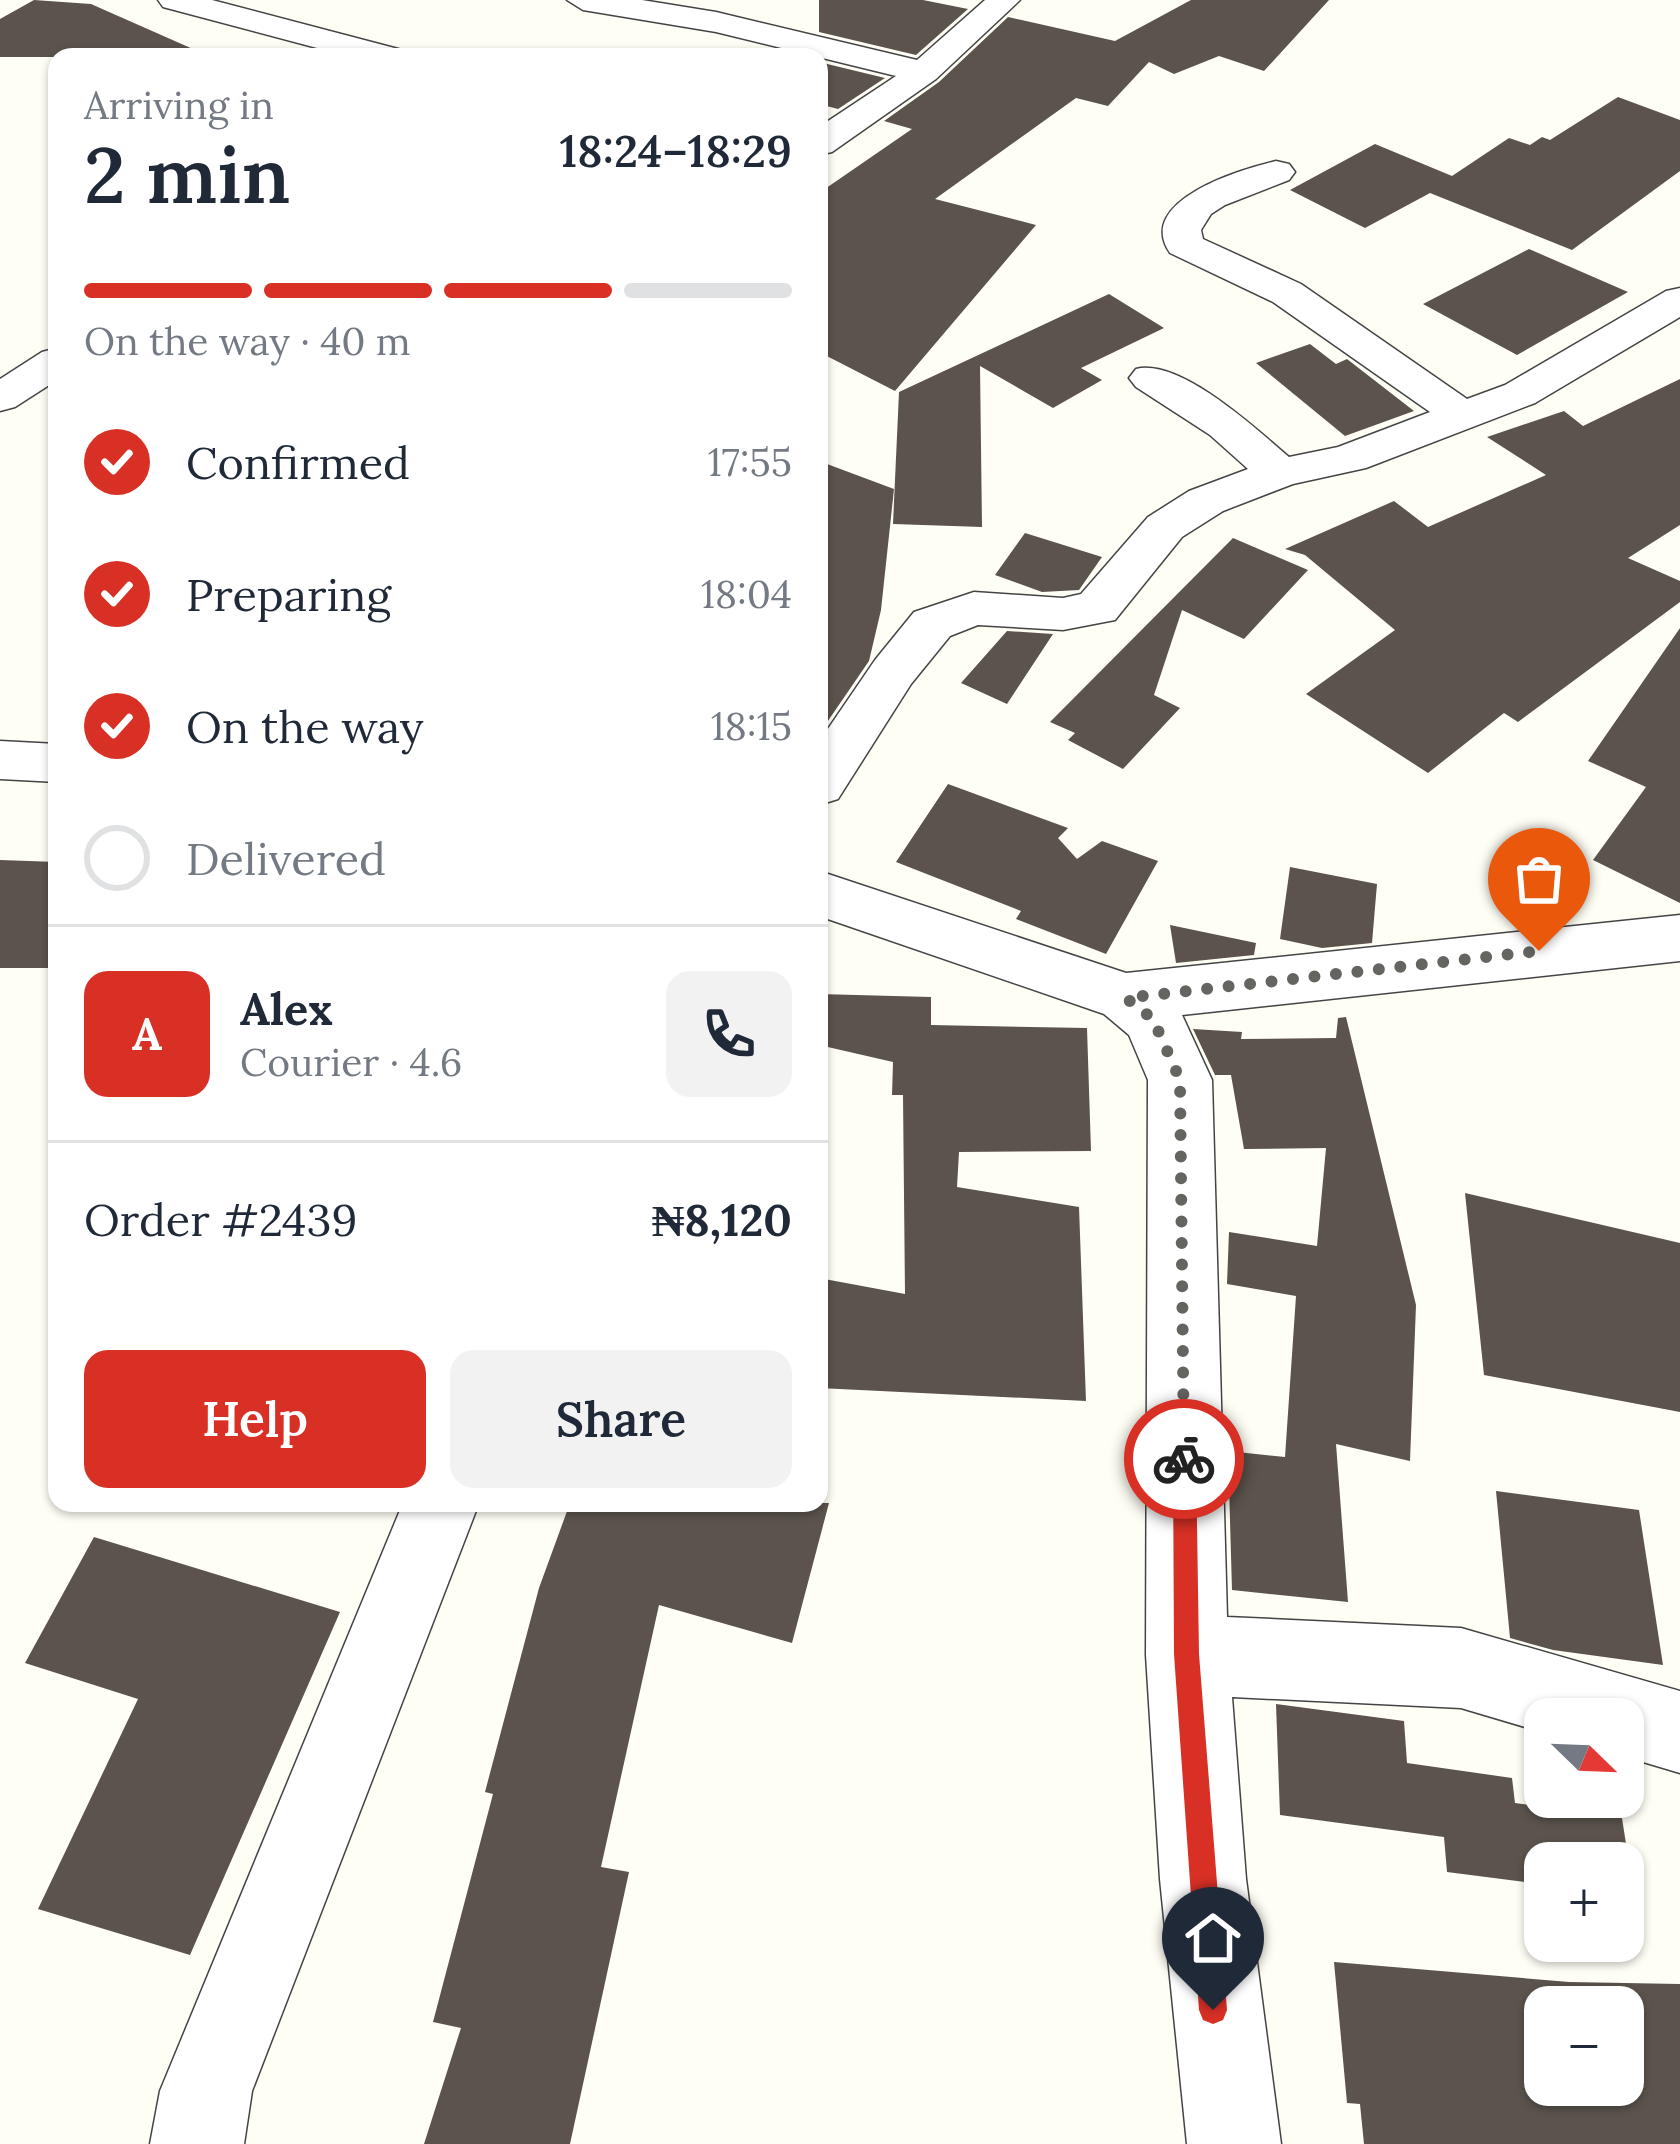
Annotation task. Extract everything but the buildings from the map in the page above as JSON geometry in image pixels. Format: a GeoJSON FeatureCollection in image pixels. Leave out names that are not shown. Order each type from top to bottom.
{"type":"FeatureCollection","features":[{"type":"Feature","properties":{"kind":"street"},"geometry":{"type":"LineString","coordinates":[[174,0],[356,48]]}},
{"type":"Feature","properties":{"kind":"street"},"geometry":{"type":"LineString","coordinates":[[828,138],[924,72],[1004,0]]}},
{"type":"Feature","properties":{"kind":"street"},"geometry":{"type":"LineString","coordinates":[[590,1],[729,11],[924,72]]}},
{"type":"Feature","properties":{"kind":"street"},"geometry":{"type":"LineString","coordinates":[[1276,172],[1205,200],[1182,220],[1178,233],[1184,245],[1287,293],[1408,373],[1462,416]]}},
{"type":"Feature","properties":{"kind":"street"},"geometry":{"type":"LineString","coordinates":[[828,771],[893,672],[932,624],[974,608],[1063,614],[1097,608],[1165,527],[1206,502],[1280,473],[1350,458],[1520,394],[1680,300]]}},
{"type":"Feature","properties":{"kind":"street"},"geometry":{"type":"LineString","coordinates":[[0,398],[48,367]]}},
{"type":"Feature","properties":{"kind":"street"},"geometry":{"type":"LineString","coordinates":[[1151,378],[1226,427],[1280,473]]}},
{"type":"Feature","properties":{"kind":"street"},"geometry":{"type":"LineString","coordinates":[[0,760],[48,763]]}},
{"type":"Feature","properties":{"kind":"street"},"geometry":{"type":"LineString","coordinates":[[828,896],[1126,998],[1153,1019],[1180,1080],[1186,1654],[1213,2010],[1234,2144]]}},
{"type":"Feature","properties":{"kind":"street"},"geometry":{"type":"LineString","coordinates":[[1126,998],[1351,970],[1680,938]]}},
{"type":"Feature","properties":{"kind":"street"},"geometry":{"type":"LineString","coordinates":[[197,2144],[206,2091],[437,1512]]}},
{"type":"Feature","properties":{"kind":"street"},"geometry":{"type":"LineString","coordinates":[[1186,1654],[1461,1668],[1680,1732]]}},
{"type":"Feature","properties":{"kind":"way so far"},"geometry":{"type":"LineString","coordinates":[[1184,1459],[1180,1080],[1153,1019],[1126,998],[1539,951]]}},
{"type":"Feature","properties":{"kind":"route"},"geometry":{"type":"LineString","coordinates":[[1184,1459],[1186,1654],[1213,2010]]}}]}
